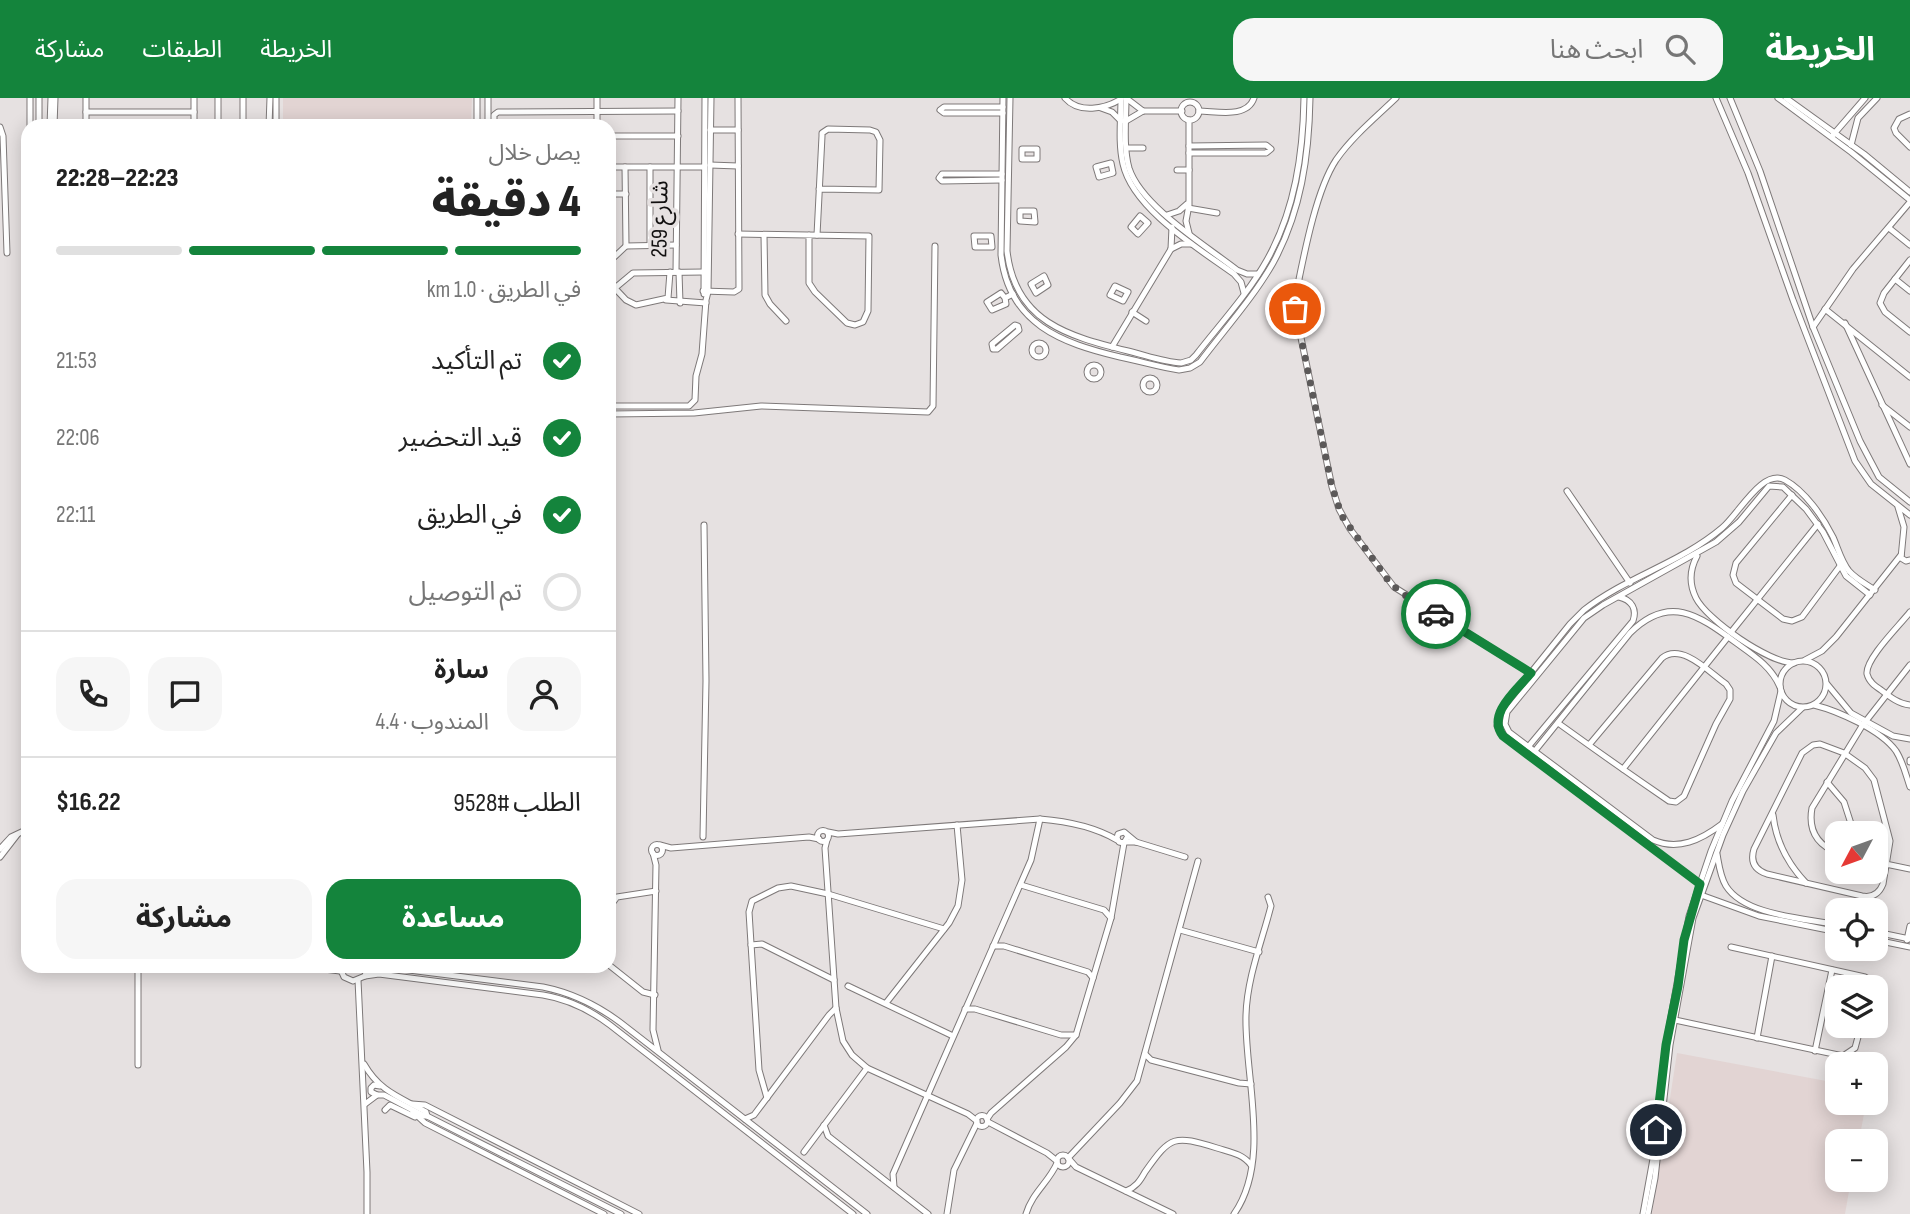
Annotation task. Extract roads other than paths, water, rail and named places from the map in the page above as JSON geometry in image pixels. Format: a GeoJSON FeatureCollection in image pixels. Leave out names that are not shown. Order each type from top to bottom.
{"type":"FeatureCollection","features":[{"type":"Feature","properties":{"kind":"street"},"geometry":{"type":"LineString","coordinates":[[30,98],[30,119]]}},
{"type":"Feature","properties":{"kind":"street"},"geometry":{"type":"LineString","coordinates":[[39,98],[39,119]]}},
{"type":"Feature","properties":{"kind":"street"},"geometry":{"type":"LineString","coordinates":[[52,119],[53,98]]}},
{"type":"Feature","properties":{"kind":"street"},"geometry":{"type":"LineString","coordinates":[[86,98],[86,119]]}},
{"type":"Feature","properties":{"kind":"street"},"geometry":{"type":"LineString","coordinates":[[194,98],[194,119]]}},
{"type":"Feature","properties":{"kind":"street"},"geometry":{"type":"LineString","coordinates":[[218,98],[218,119]]}},
{"type":"Feature","properties":{"kind":"street"},"geometry":{"type":"LineString","coordinates":[[243,98],[243,119]]}},
{"type":"Feature","properties":{"kind":"street"},"geometry":{"type":"LineString","coordinates":[[268,98],[268,119]]}},
{"type":"Feature","properties":{"kind":"street"},"geometry":{"type":"LineString","coordinates":[[275,119],[276,98]]}},
{"type":"Feature","properties":{"kind":"street"},"geometry":{"type":"LineString","coordinates":[[477,98],[477,119]]}},
{"type":"Feature","properties":{"kind":"street"},"geometry":{"type":"LineString","coordinates":[[488,98],[488,119]]}},
{"type":"Feature","properties":{"kind":"street"},"geometry":{"type":"LineString","coordinates":[[597,98],[597,119]]}},
{"type":"Feature","properties":{"kind":"street","name":"شارع 259"},"geometry":{"type":"LineString","coordinates":[[675,272],[678,98]]}},
{"type":"Feature","properties":{"kind":"street"},"geometry":{"type":"LineString","coordinates":[[691,413],[690,406],[695,400],[696,376],[702,355],[706,302],[705,98]]}},
{"type":"Feature","properties":{"kind":"street"},"geometry":{"type":"LineString","coordinates":[[706,291],[703,272],[711,98]]}},
{"type":"Feature","properties":{"kind":"street"},"geometry":{"type":"LineString","coordinates":[[706,291],[734,292],[738,289],[738,98]]}},
{"type":"Feature","properties":{"kind":"street"},"geometry":{"type":"LineString","coordinates":[[1003,98],[1000,242],[1003,270],[1013,294],[1049,333],[1070,344],[1183,370],[1197,364],[1273,263],[1288,229],[1300,191],[1308,151],[1310,98]]}},
{"type":"Feature","properties":{"kind":"street"},"geometry":{"type":"LineString","coordinates":[[1010,98],[1008,258],[1014,280],[1033,316],[1070,334],[1176,363],[1188,362],[1194,358],[1258,274],[1278,238],[1294,189],[1302,146],[1304,98]]}},
{"type":"Feature","properties":{"kind":"street"},"geometry":{"type":"LineString","coordinates":[[1065,98],[1077,107],[1101,108],[1112,112],[1123,121]]}},
{"type":"Feature","properties":{"kind":"street"},"geometry":{"type":"LineString","coordinates":[[1101,108],[1121,98],[1130,170],[1138,186],[1150,201],[1236,272],[1244,293]]}},
{"type":"Feature","properties":{"kind":"street"},"geometry":{"type":"LineString","coordinates":[[1143,111],[1126,98],[1123,121],[1124,166],[1134,190],[1151,209],[1193,244],[1236,272],[1258,274]]}},
{"type":"Feature","properties":{"kind":"street"},"geometry":{"type":"LineString","coordinates":[[1199,111],[1241,111],[1249,107],[1254,98]]}},
{"type":"Feature","properties":{"kind":"street"},"geometry":{"type":"LineString","coordinates":[[1395,98],[1351,142],[1330,171],[1310,230],[1295,299],[1332,487],[1339,509],[1350,529],[1394,587],[1531,673]]}},
{"type":"Feature","properties":{"kind":"street"},"geometry":{"type":"LineString","coordinates":[[1716,98],[1748,173],[1858,467],[1871,484],[1910,515]]}},
{"type":"Feature","properties":{"kind":"street"},"geometry":{"type":"LineString","coordinates":[[1730,98],[1760,171],[1812,327],[1848,414],[1876,473],[1910,502]]}},
{"type":"Feature","properties":{"kind":"street"},"geometry":{"type":"LineString","coordinates":[[1778,98],[1910,192]]}},
{"type":"Feature","properties":{"kind":"street"},"geometry":{"type":"LineString","coordinates":[[1786,98],[1833,135]]}},
{"type":"Feature","properties":{"kind":"street"},"geometry":{"type":"LineString","coordinates":[[1833,135],[1865,98]]}},
{"type":"Feature","properties":{"kind":"street"},"geometry":{"type":"LineString","coordinates":[[1851,148],[1858,118],[1877,98]]}},
{"type":"Feature","properties":{"kind":"street"},"geometry":{"type":"LineString","coordinates":[[1190,100],[1199,111],[1196,118],[1189,120],[1184,117],[1182,111],[1190,100]]}},
{"type":"Feature","properties":{"kind":"street"},"geometry":{"type":"LineString","coordinates":[[965,110],[1003,110]]}},
{"type":"Feature","properties":{"kind":"street"},"geometry":{"type":"LineString","coordinates":[[494,119],[498,111],[678,111]]}},
{"type":"Feature","properties":{"kind":"street"},"geometry":{"type":"LineString","coordinates":[[1123,121],[1143,111],[1182,111]]}},
{"type":"Feature","properties":{"kind":"street"},"geometry":{"type":"LineString","coordinates":[[86,112],[194,112]]}},
{"type":"Feature","properties":{"kind":"street"},"geometry":{"type":"LineString","coordinates":[[1852,114],[1858,118]]}},
{"type":"Feature","properties":{"kind":"street"},"geometry":{"type":"LineString","coordinates":[[1910,114],[1899,119],[1894,128],[1910,147]]}},
{"type":"Feature","properties":{"kind":"street"},"geometry":{"type":"LineString","coordinates":[[1189,120],[1186,221],[1189,233]]}},
{"type":"Feature","properties":{"kind":"street"},"geometry":{"type":"LineString","coordinates":[[0,127],[3,136],[7,253]]}},
{"type":"Feature","properties":{"kind":"street"},"geometry":{"type":"LineString","coordinates":[[710,130],[738,130]]}},
{"type":"Feature","properties":{"kind":"street"},"geometry":{"type":"LineString","coordinates":[[817,235],[821,136],[824,131],[876,132],[880,140],[879,190],[819,189]]}},
{"type":"Feature","properties":{"kind":"street"},"geometry":{"type":"LineString","coordinates":[[616,136],[678,136]]}},
{"type":"Feature","properties":{"kind":"street"},"geometry":{"type":"LineString","coordinates":[[1266,145],[1271,149],[1266,153],[1189,150],[1266,145]]}},
{"type":"Feature","properties":{"kind":"street"},"geometry":{"type":"LineString","coordinates":[[1127,148],[1143,148]]}},
{"type":"Feature","properties":{"kind":"street"},"geometry":{"type":"LineString","coordinates":[[1812,327],[1853,269],[1910,201],[1851,148]]}},
{"type":"Feature","properties":{"kind":"street"},"geometry":{"type":"LineString","coordinates":[[1009,153],[1022,153]]}},
{"type":"Feature","properties":{"kind":"street"},"geometry":{"type":"LineString","coordinates":[[616,167],[738,166]]}},
{"type":"Feature","properties":{"kind":"street"},"geometry":{"type":"LineString","coordinates":[[1112,169],[1124,166]]}},
{"type":"Feature","properties":{"kind":"street"},"geometry":{"type":"LineString","coordinates":[[625,167],[626,246]]}},
{"type":"Feature","properties":{"kind":"street"},"geometry":{"type":"LineString","coordinates":[[650,167],[650,245]]}},
{"type":"Feature","properties":{"kind":"street"},"geometry":{"type":"LineString","coordinates":[[1177,170],[1189,170]]}},
{"type":"Feature","properties":{"kind":"street"},"geometry":{"type":"LineString","coordinates":[[966,177],[1002,177]]}},
{"type":"Feature","properties":{"kind":"street"},"geometry":{"type":"LineString","coordinates":[[616,194],[625,194]]}},
{"type":"Feature","properties":{"kind":"street"},"geometry":{"type":"LineString","coordinates":[[1167,215],[1187,205],[1217,213]]}},
{"type":"Feature","properties":{"kind":"street"},"geometry":{"type":"LineString","coordinates":[[1143,219],[1151,209]]}},
{"type":"Feature","properties":{"kind":"street"},"geometry":{"type":"LineString","coordinates":[[1007,216],[1020,216]]}},
{"type":"Feature","properties":{"kind":"street"},"geometry":{"type":"LineString","coordinates":[[1765,223],[1771,225],[1777,221]]}},
{"type":"Feature","properties":{"kind":"street"},"geometry":{"type":"LineString","coordinates":[[1112,347],[1171,249],[1172,227]]}},
{"type":"Feature","properties":{"kind":"street"},"geometry":{"type":"LineString","coordinates":[[1889,228],[1910,245]]}},
{"type":"Feature","properties":{"kind":"street"},"geometry":{"type":"LineString","coordinates":[[738,234],[764,235],[809,235],[817,235],[869,236],[869,311],[866,319],[859,324],[847,323],[811,286],[808,276],[809,235]]}},
{"type":"Feature","properties":{"kind":"street"},"geometry":{"type":"LineString","coordinates":[[764,235],[765,295],[786,321]]}},
{"type":"Feature","properties":{"kind":"street"},"geometry":{"type":"LineString","coordinates":[[1773,245],[1777,241],[1784,242]]}},
{"type":"Feature","properties":{"kind":"street"},"geometry":{"type":"LineString","coordinates":[[993,242],[1000,242]]}},
{"type":"Feature","properties":{"kind":"street"},"geometry":{"type":"LineString","coordinates":[[1171,249],[1181,244],[1193,244]]}},
{"type":"Feature","properties":{"kind":"street"},"geometry":{"type":"LineString","coordinates":[[616,255],[626,246],[676,245]]}},
{"type":"Feature","properties":{"kind":"street"},"geometry":{"type":"LineString","coordinates":[[616,414],[691,413],[761,406],[849,408],[924,414],[930,411],[933,406],[935,246]]}},
{"type":"Feature","properties":{"kind":"street"},"geometry":{"type":"LineString","coordinates":[[1910,260],[1881,297],[1881,307],[1910,332]]}},
{"type":"Feature","properties":{"kind":"street"},"geometry":{"type":"LineString","coordinates":[[666,300],[675,272]]}},
{"type":"Feature","properties":{"kind":"street"},"geometry":{"type":"LineString","coordinates":[[675,272],[680,303]]}},
{"type":"Feature","properties":{"kind":"street"},"geometry":{"type":"LineString","coordinates":[[616,288],[633,273],[703,272]]}},
{"type":"Feature","properties":{"kind":"street"},"geometry":{"type":"LineString","coordinates":[[1895,279],[1910,292]]}},
{"type":"Feature","properties":{"kind":"street"},"geometry":{"type":"LineString","coordinates":[[1022,295],[1033,288]]}},
{"type":"Feature","properties":{"kind":"street"},"geometry":{"type":"LineString","coordinates":[[616,290],[636,305],[666,300],[680,303],[706,302]]}},
{"type":"Feature","properties":{"kind":"street"},"geometry":{"type":"LineString","coordinates":[[1006,298],[1013,294]]}},
{"type":"Feature","properties":{"kind":"street"},"geometry":{"type":"LineString","coordinates":[[1125,297],[1137,303]]}},
{"type":"Feature","properties":{"kind":"street"},"geometry":{"type":"LineString","coordinates":[[1825,309],[1910,377]]}},
{"type":"Feature","properties":{"kind":"street"},"geometry":{"type":"LineString","coordinates":[[1132,312],[1146,321]]}},
{"type":"Feature","properties":{"kind":"street"},"geometry":{"type":"LineString","coordinates":[[1018,326],[1018,330],[997,349],[991,348],[992,344],[1014,326],[1033,316]]}},
{"type":"Feature","properties":{"kind":"street"},"geometry":{"type":"LineString","coordinates":[[1845,323],[1910,464]]}},
{"type":"Feature","properties":{"kind":"street"},"geometry":{"type":"LineString","coordinates":[[1044,343],[1049,333]]}},
{"type":"Feature","properties":{"kind":"street"},"geometry":{"type":"LineString","coordinates":[[1096,364],[1100,352]]}},
{"type":"Feature","properties":{"kind":"street"},"geometry":{"type":"LineString","coordinates":[[1152,377],[1156,365]]}},
{"type":"Feature","properties":{"kind":"street"},"geometry":{"type":"LineString","coordinates":[[1881,404],[1910,427]]}},
{"type":"Feature","properties":{"kind":"street"},"geometry":{"type":"LineString","coordinates":[[616,405],[690,406]]}},
{"type":"Feature","properties":{"kind":"street"},"geometry":{"type":"LineString","coordinates":[[1839,417],[1848,414]]}},
{"type":"Feature","properties":{"kind":"street"},"geometry":{"type":"LineString","coordinates":[[1700,884],[1501,734],[1497,726],[1498,713],[1579,614],[1595,602],[1715,534],[1737,514],[1765,480],[1784,480],[1804,496],[1829,530],[1847,568],[1872,593]]}},
{"type":"Feature","properties":{"kind":"street"},"geometry":{"type":"LineString","coordinates":[[1722,824],[1687,844],[1669,845],[1657,842],[1507,730],[1504,721],[1507,712],[1580,622],[1597,609],[1699,553],[1732,529],[1767,487],[1780,486],[1793,495],[1818,524],[1850,580],[1872,593]]}},
{"type":"Feature","properties":{"kind":"street"},"geometry":{"type":"LineString","coordinates":[[1567,491],[1630,583]]}},
{"type":"Feature","properties":{"kind":"street"},"geometry":{"type":"LineString","coordinates":[[1793,495],[1734,569],[1736,583],[1786,621],[1798,620],[1840,566]]}},
{"type":"Feature","properties":{"kind":"street"},"geometry":{"type":"LineString","coordinates":[[1534,752],[1630,633],[1650,617],[1669,612],[1687,613],[1782,662],[1804,661],[1828,646],[1901,555],[1904,527],[1897,505]]}},
{"type":"Feature","properties":{"kind":"street"},"geometry":{"type":"LineString","coordinates":[[1623,769],[1818,524]]}},
{"type":"Feature","properties":{"kind":"street"},"geometry":{"type":"LineString","coordinates":[[703,837],[706,681],[704,525]]}},
{"type":"Feature","properties":{"kind":"street"},"geometry":{"type":"LineString","coordinates":[[1699,553],[1692,571],[1695,596],[1707,613],[1768,668],[1791,705],[1802,708],[1814,705],[1824,696],[1827,684]]}},
{"type":"Feature","properties":{"kind":"street"},"geometry":{"type":"LineString","coordinates":[[1901,555],[1904,561],[1910,560]]}},
{"type":"Feature","properties":{"kind":"street"},"geometry":{"type":"LineString","coordinates":[[1528,747],[1633,621],[1633,606],[1626,599],[1619,597]]}},
{"type":"Feature","properties":{"kind":"street"},"geometry":{"type":"LineString","coordinates":[[1909,614],[1868,666],[1868,677],[1887,694],[1902,704],[1910,705]]}},
{"type":"Feature","properties":{"kind":"street"},"geometry":{"type":"LineString","coordinates":[[1558,723],[1589,745],[1623,769],[1669,801],[1676,802],[1683,798],[1731,696],[1726,684],[1704,668],[1680,653],[1666,654],[1589,745]]}},
{"type":"Feature","properties":{"kind":"street"},"geometry":{"type":"LineString","coordinates":[[1804,661],[1821,669],[1827,684],[1847,709],[1897,753],[1910,788]]}},
{"type":"Feature","properties":{"kind":"street"},"geometry":{"type":"LineString","coordinates":[[1655,1159],[1667,1034],[1678,986],[1686,928],[1722,824],[1744,775],[1774,721],[1783,673],[1794,663]]}},
{"type":"Feature","properties":{"kind":"street"},"geometry":{"type":"LineString","coordinates":[[1825,846],[1811,827],[1812,808],[1844,753],[1910,665]]}},
{"type":"Feature","properties":{"kind":"street"},"geometry":{"type":"LineString","coordinates":[[1814,705],[1837,711],[1893,736],[1910,739]]}},
{"type":"Feature","properties":{"kind":"street"},"geometry":{"type":"LineString","coordinates":[[1645,1214],[1690,929],[1717,851],[1740,799],[1776,733],[1802,708]]}},
{"type":"Feature","properties":{"kind":"street"},"geometry":{"type":"LineString","coordinates":[[1882,884],[1873,896],[1867,897],[1761,872],[1753,862],[1754,849],[1798,760],[1807,748],[1821,744],[1844,753],[1865,768],[1874,780],[1886,821]]}},
{"type":"Feature","properties":{"kind":"street"},"geometry":{"type":"LineString","coordinates":[[1827,782],[1844,802],[1850,821]]}},
{"type":"Feature","properties":{"kind":"street"},"geometry":{"type":"LineString","coordinates":[[1773,812],[1779,844],[1795,871],[1806,883]]}},
{"type":"Feature","properties":{"kind":"street"},"geometry":{"type":"LineString","coordinates":[[894,1187],[893,1174],[926,1095],[1021,885],[1034,852],[1040,819]]}},
{"type":"Feature","properties":{"kind":"street"},"geometry":{"type":"LineString","coordinates":[[658,854],[653,846],[671,848],[825,838],[838,834],[1040,819],[1108,834],[1123,841],[1136,842],[1185,857]]}},
{"type":"Feature","properties":{"kind":"street"},"geometry":{"type":"LineString","coordinates":[[886,1003],[955,912],[962,880],[957,825]]}},
{"type":"Feature","properties":{"kind":"street"},"geometry":{"type":"LineString","coordinates":[[1888,828],[1888,858]]}},
{"type":"Feature","properties":{"kind":"street"},"geometry":{"type":"LineString","coordinates":[[809,837],[824,830],[831,974],[838,1023],[849,1051],[867,1068],[1047,1153],[1065,1157],[1076,1167]]}},
{"type":"Feature","properties":{"kind":"street"},"geometry":{"type":"LineString","coordinates":[[0,849],[21,832]]}},
{"type":"Feature","properties":{"kind":"street"},"geometry":{"type":"LineString","coordinates":[[947,1214],[956,1166],[982,1121],[1066,1047],[1076,1035],[1111,918],[1126,833],[1108,834]]}},
{"type":"Feature","properties":{"kind":"street"},"geometry":{"type":"LineString","coordinates":[[0,857],[17,834]]}},
{"type":"Feature","properties":{"kind":"street"},"geometry":{"type":"LineString","coordinates":[[659,1053],[653,1030],[656,865],[660,845]]}},
{"type":"Feature","properties":{"kind":"street"},"geometry":{"type":"LineString","coordinates":[[658,854],[671,848]]}},
{"type":"Feature","properties":{"kind":"street"},"geometry":{"type":"LineString","coordinates":[[1717,851],[1721,876],[1726,886],[1741,901],[1762,910],[1825,922]]}},
{"type":"Feature","properties":{"kind":"street"},"geometry":{"type":"LineString","coordinates":[[1027,1214],[1032,1198],[1065,1157],[1133,1088],[1145,1054],[1198,862]]}},
{"type":"Feature","properties":{"kind":"street"},"geometry":{"type":"LineString","coordinates":[[1888,864],[1910,869]]}},
{"type":"Feature","properties":{"kind":"street"},"geometry":{"type":"LineString","coordinates":[[1021,885],[1104,910],[1111,918]]}},
{"type":"Feature","properties":{"kind":"street"},"geometry":{"type":"LineString","coordinates":[[767,1098],[761,1080],[751,944],[749,909],[755,899],[788,886],[828,894],[944,929]]}},
{"type":"Feature","properties":{"kind":"street"},"geometry":{"type":"LineString","coordinates":[[616,898],[656,891]]}},
{"type":"Feature","properties":{"kind":"street"},"geometry":{"type":"LineString","coordinates":[[1701,895],[1759,916],[1825,929]]}},
{"type":"Feature","properties":{"kind":"street"},"geometry":{"type":"LineString","coordinates":[[1234,1214],[1243,1196],[1254,1150],[1247,1006],[1271,906],[1268,897]]}},
{"type":"Feature","properties":{"kind":"street"},"geometry":{"type":"LineString","coordinates":[[1104,910],[1114,904]]}},
{"type":"Feature","properties":{"kind":"street"},"geometry":{"type":"LineString","coordinates":[[1888,942],[1908,946],[1910,926]]}},
{"type":"Feature","properties":{"kind":"street"},"geometry":{"type":"LineString","coordinates":[[1180,930],[1259,952]]}},
{"type":"Feature","properties":{"kind":"street"},"geometry":{"type":"LineString","coordinates":[[1888,935],[1909,939]]}},
{"type":"Feature","properties":{"kind":"street"},"geometry":{"type":"LineString","coordinates":[[997,939],[1004,946]]}},
{"type":"Feature","properties":{"kind":"street"},"geometry":{"type":"LineString","coordinates":[[751,944],[762,944],[821,972],[831,974]]}},
{"type":"Feature","properties":{"kind":"street"},"geometry":{"type":"LineString","coordinates":[[993,946],[1004,946],[1088,972],[1093,978]]}},
{"type":"Feature","properties":{"kind":"street"},"geometry":{"type":"LineString","coordinates":[[1731,947],[1855,975]]}},
{"type":"Feature","properties":{"kind":"street"},"geometry":{"type":"LineString","coordinates":[[1757,1038],[1772,956]]}},
{"type":"Feature","properties":{"kind":"street"},"geometry":{"type":"LineString","coordinates":[[1088,972],[1097,968]]}},
{"type":"Feature","properties":{"kind":"street"},"geometry":{"type":"LineString","coordinates":[[1815,1051],[1832,970]]}},
{"type":"Feature","properties":{"kind":"street"},"geometry":{"type":"LineString","coordinates":[[616,971],[643,992],[655,995]]}},
{"type":"Feature","properties":{"kind":"street"},"geometry":{"type":"LineString","coordinates":[[138,973],[138,1065]]}},
{"type":"Feature","properties":{"kind":"street"},"geometry":{"type":"LineString","coordinates":[[343,973],[347,979],[358,980],[379,974],[564,999],[603,1020],[853,1214]]}},
{"type":"Feature","properties":{"kind":"street"},"geometry":{"type":"LineString","coordinates":[[432,973],[543,987],[566,992],[597,1006],[867,1214]]}},
{"type":"Feature","properties":{"kind":"street"},"geometry":{"type":"LineString","coordinates":[[358,980],[365,1104],[367,1214]]}},
{"type":"Feature","properties":{"kind":"street"},"geometry":{"type":"LineString","coordinates":[[848,986],[953,1035]]}},
{"type":"Feature","properties":{"kind":"street"},"geometry":{"type":"LineString","coordinates":[[564,999],[566,992]]}},
{"type":"Feature","properties":{"kind":"street"},"geometry":{"type":"LineString","coordinates":[[969,1000],[975,1009]]}},
{"type":"Feature","properties":{"kind":"street"},"geometry":{"type":"LineString","coordinates":[[745,1119],[754,1115],[836,1008]]}},
{"type":"Feature","properties":{"kind":"street"},"geometry":{"type":"LineString","coordinates":[[965,1009],[975,1009],[1061,1035],[1076,1035]]}},
{"type":"Feature","properties":{"kind":"street"},"geometry":{"type":"LineString","coordinates":[[1675,1020],[1837,1056],[1848,1054],[1855,1048],[1858,1038]]}},
{"type":"Feature","properties":{"kind":"street"},"geometry":{"type":"LineString","coordinates":[[823,1023],[838,1023]]}},
{"type":"Feature","properties":{"kind":"street"},"geometry":{"type":"LineString","coordinates":[[636,1035],[653,1030]]}},
{"type":"Feature","properties":{"kind":"street"},"geometry":{"type":"LineString","coordinates":[[1061,1035],[1066,1047]]}},
{"type":"Feature","properties":{"kind":"street"},"geometry":{"type":"LineString","coordinates":[[1145,1054],[1151,1060],[1251,1084]]}},
{"type":"Feature","properties":{"kind":"street"},"geometry":{"type":"LineString","coordinates":[[1142,1063],[1151,1060]]}},
{"type":"Feature","properties":{"kind":"street"},"geometry":{"type":"LineString","coordinates":[[363,1062],[380,1086],[412,1107],[417,1117]]}},
{"type":"Feature","properties":{"kind":"street"},"geometry":{"type":"LineString","coordinates":[[804,1153],[867,1068]]}},
{"type":"Feature","properties":{"kind":"street"},"geometry":{"type":"LineString","coordinates":[[761,1080],[769,1086],[777,1085]]}},
{"type":"Feature","properties":{"kind":"street"},"geometry":{"type":"LineString","coordinates":[[380,1086],[374,1085],[371,1092],[387,1095],[427,1113],[428,1116],[621,1214]]}},
{"type":"Feature","properties":{"kind":"street"},"geometry":{"type":"LineString","coordinates":[[365,1104],[377,1095]]}},
{"type":"Feature","properties":{"kind":"street"},"geometry":{"type":"LineString","coordinates":[[385,1110],[390,1105],[417,1117],[604,1214]]}},
{"type":"Feature","properties":{"kind":"street"},"geometry":{"type":"LineString","coordinates":[[412,1107],[425,1105],[639,1214]]}},
{"type":"Feature","properties":{"kind":"street"},"geometry":{"type":"LineString","coordinates":[[753,1125],[754,1115]]}},
{"type":"Feature","properties":{"kind":"street"},"geometry":{"type":"LineString","coordinates":[[824,1125],[828,1136],[928,1214]]}},
{"type":"Feature","properties":{"kind":"street"},"geometry":{"type":"LineString","coordinates":[[816,1136],[828,1136]]}},
{"type":"Feature","properties":{"kind":"street"},"geometry":{"type":"LineString","coordinates":[[1126,1191],[1137,1185],[1162,1148],[1178,1140],[1191,1140],[1242,1156],[1251,1166]]}},
{"type":"Feature","properties":{"kind":"street"},"geometry":{"type":"LineString","coordinates":[[1242,1156],[1254,1150]]}},
{"type":"Feature","properties":{"kind":"street"},"geometry":{"type":"LineString","coordinates":[[513,1167],[520,1153]]}},
{"type":"Feature","properties":{"kind":"street"},"geometry":{"type":"LineString","coordinates":[[1047,1153],[1060,1164],[1076,1167],[1169,1213]]}},
{"type":"Feature","properties":{"kind":"street"},"geometry":{"type":"LineString","coordinates":[[1060,1164],[1065,1157]]}},
{"type":"Feature","properties":{"kind":"street"},"geometry":{"type":"LineString","coordinates":[[882,1178],[893,1174]]}},
{"type":"Feature","properties":{"kind":"street"},"geometry":{"type":"LineString","coordinates":[[1137,1185],[1137,1197]]}}]}
